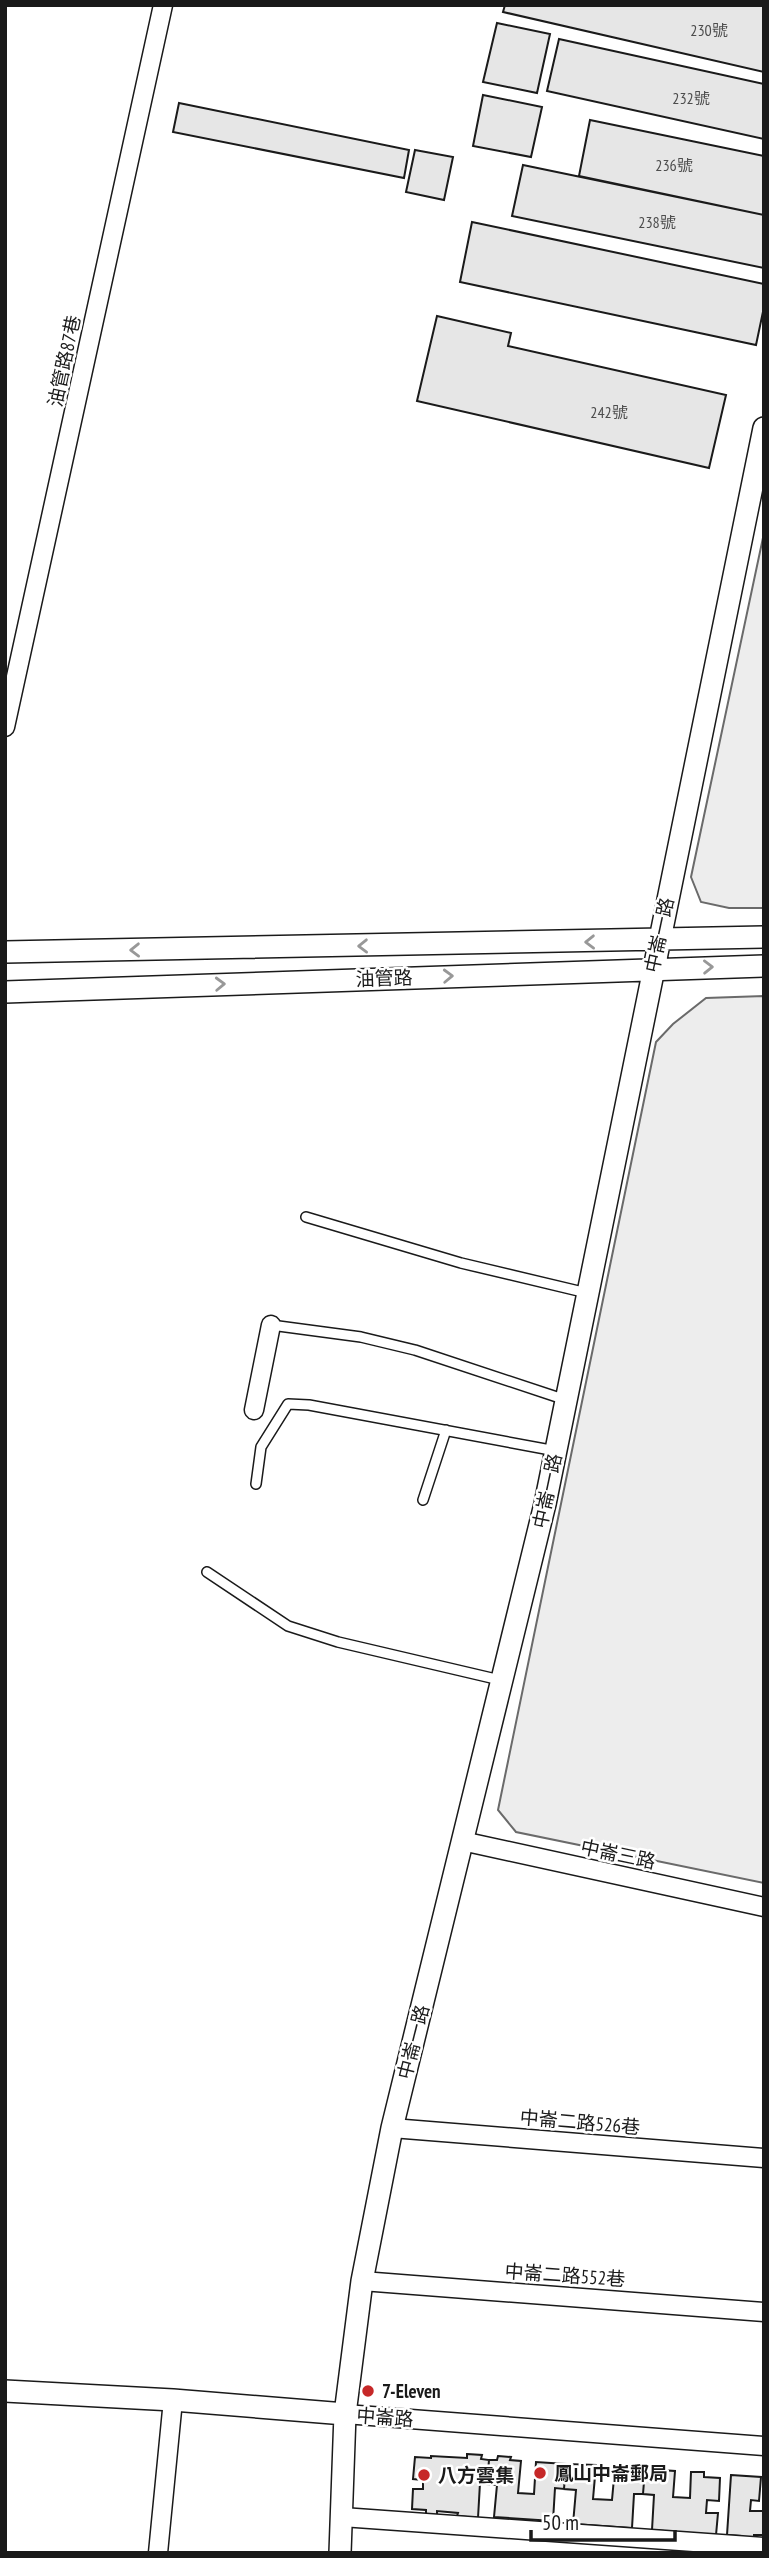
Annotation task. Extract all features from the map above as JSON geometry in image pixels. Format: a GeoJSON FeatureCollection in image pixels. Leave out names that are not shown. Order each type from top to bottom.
{"type":"FeatureCollection","features":[{"type":"Feature","properties":{"kind":"street","name":"油管路87巷"},"geometry":{"type":"LineString","coordinates":[[5,727],[163,5]]}},
{"type":"Feature","properties":{"kind":"street","name":"中崙一路"},"geometry":{"type":"LineString","coordinates":[[340,2553],[345,2414],[362,2281],[392,2128],[556,1451],[764,428]]}},
{"type":"Feature","properties":{"kind":"street","name":"油管路"},"geometry":{"type":"LineString","coordinates":[[5,952],[764,937]]}},
{"type":"Feature","properties":{"kind":"street","name":"油管路"},"geometry":{"type":"LineString","coordinates":[[5,992],[764,966]]}},
{"type":"Feature","properties":{"kind":"street"},"geometry":{"type":"LineString","coordinates":[[254,1410],[271,1325]]}},
{"type":"Feature","properties":{"kind":"street","name":"中崙三路"},"geometry":{"type":"LineString","coordinates":[[463,1841],[764,1907]]}},
{"type":"Feature","properties":{"kind":"street","name":"中崙二路526巷"},"geometry":{"type":"LineString","coordinates":[[392,2128],[764,2158]]}},
{"type":"Feature","properties":{"kind":"street","name":"中崙二路552巷"},"geometry":{"type":"LineString","coordinates":[[362,2281],[764,2312]]}},
{"type":"Feature","properties":{"kind":"street","name":"中崙路"},"geometry":{"type":"LineString","coordinates":[[5,2391],[173,2400],[764,2446]]}},
{"type":"Feature","properties":{"kind":"street"},"geometry":{"type":"LineString","coordinates":[[158,2553],[173,2400]]}},
{"type":"Feature","properties":{"kind":"street"},"geometry":{"type":"LineString","coordinates":[[342,2517],[764,2547]]}},
{"type":"Feature","properties":{"kind":"lane"},"geometry":{"type":"LineString","coordinates":[[306,1217],[461,1262],[587,1293]]}},
{"type":"Feature","properties":{"kind":"lane"},"geometry":{"type":"LineString","coordinates":[[271,1325],[361,1337],[415,1350],[566,1400]]}},
{"type":"Feature","properties":{"kind":"lane"},"geometry":{"type":"LineString","coordinates":[[256,1485],[261,1447],[288,1404],[309,1405],[556,1451]]}},
{"type":"Feature","properties":{"kind":"lane"},"geometry":{"type":"LineString","coordinates":[[423,1500],[446,1430]]}},
{"type":"Feature","properties":{"kind":"lane"},"geometry":{"type":"LineString","coordinates":[[207,1572],[288,1626],[338,1642],[502,1681]]}},
{"type":"Feature","properties":{"kind":"shaded area"},"geometry":{"type":"Polygon","coordinates":[[[764,533],[764,908],[729,908],[701,902],[691,877],[764,533]]]}},
{"type":"Feature","properties":{"kind":"shaded area"},"geometry":{"type":"Polygon","coordinates":[[[764,996],[764,1883],[516,1832],[498,1810],[656,1042],[673,1024],[706,998],[764,996]]]}},
{"type":"Feature","properties":{"kind":"building"},"geometry":{"type":"Polygon","coordinates":[[[505,5],[764,6],[764,72],[503,12],[505,5]]]}},
{"type":"Feature","properties":{"kind":"building"},"geometry":{"type":"Polygon","coordinates":[[[497,23],[550,34],[537,93],[483,82],[497,23]]]}},
{"type":"Feature","properties":{"kind":"building"},"geometry":{"type":"Polygon","coordinates":[[[559,39],[764,84],[764,139],[547,91],[559,39]]]}},
{"type":"Feature","properties":{"kind":"building"},"geometry":{"type":"Polygon","coordinates":[[[483,95],[542,107],[531,157],[473,146],[483,95]]]}},
{"type":"Feature","properties":{"kind":"building"},"geometry":{"type":"Polygon","coordinates":[[[179,103],[409,150],[404,178],[173,132],[179,103]]]}},
{"type":"Feature","properties":{"kind":"building"},"geometry":{"type":"Polygon","coordinates":[[[590,120],[764,156],[764,215],[579,176],[590,120]]]}},
{"type":"Feature","properties":{"kind":"building"},"geometry":{"type":"Polygon","coordinates":[[[415,150],[453,157],[444,200],[406,192],[415,150]]]}},
{"type":"Feature","properties":{"kind":"building"},"geometry":{"type":"Polygon","coordinates":[[[523,165],[764,215],[764,268],[512,216],[523,165]]]}},
{"type":"Feature","properties":{"kind":"building"},"geometry":{"type":"Polygon","coordinates":[[[472,222],[764,284],[764,307],[756,345],[460,282],[472,222]]]}},
{"type":"Feature","properties":{"kind":"building"},"geometry":{"type":"Polygon","coordinates":[[[437,316],[511,333],[508,346],[726,395],[709,468],[417,401],[437,316]]]}},
{"type":"Feature","properties":{"kind":"building"},"geometry":{"type":"Polygon","coordinates":[[[467,2454],[482,2455],[481,2459],[489,2460],[487,2484],[480,2483],[478,2518],[437,2511],[437,2517],[426,2516],[426,2510],[412,2509],[413,2489],[423,2489],[423,2480],[413,2479],[415,2457],[467,2458],[467,2454]]]}},
{"type":"Feature","properties":{"kind":"building"},"geometry":{"type":"Polygon","coordinates":[[[498,2456],[521,2461],[518,2493],[534,2494],[536,2462],[566,2464],[564,2489],[555,2488],[553,2521],[494,2517],[497,2485],[487,2484],[489,2460],[497,2460],[498,2456]]]}},
{"type":"Feature","properties":{"kind":"building"},"geometry":{"type":"Polygon","coordinates":[[[566,2464],[596,2465],[593,2499],[612,2500],[615,2467],[645,2469],[643,2494],[634,2494],[632,2528],[573,2524],[576,2490],[564,2489],[566,2464]]]}},
{"type":"Feature","properties":{"kind":"building"},"geometry":{"type":"Polygon","coordinates":[[[645,2469],[675,2471],[673,2497],[690,2498],[691,2472],[704,2472],[704,2477],[720,2478],[719,2501],[707,2500],[706,2513],[718,2513],[716,2535],[652,2530],[654,2495],[643,2494],[645,2469]]]}},
{"type":"Feature","properties":{"kind":"building"},"geometry":{"type":"Polygon","coordinates":[[[731,2475],[761,2477],[759,2501],[751,2500],[750,2511],[763,2511],[764,2504],[764,2535],[754,2535],[754,2542],[741,2541],[741,2536],[727,2535],[731,2475]]]}},
{"type":"Feature","properties":{"kind":"place","name":"7-Eleven"},"geometry":{"type":"Point","coordinates":[368,2391]}},
{"type":"Feature","properties":{"kind":"place","name":"鳳山中崙郵局"},"geometry":{"type":"Point","coordinates":[540,2473]}},
{"type":"Feature","properties":{"kind":"place","name":"八方雲集"},"geometry":{"type":"Point","coordinates":[424,2475]}}]}
